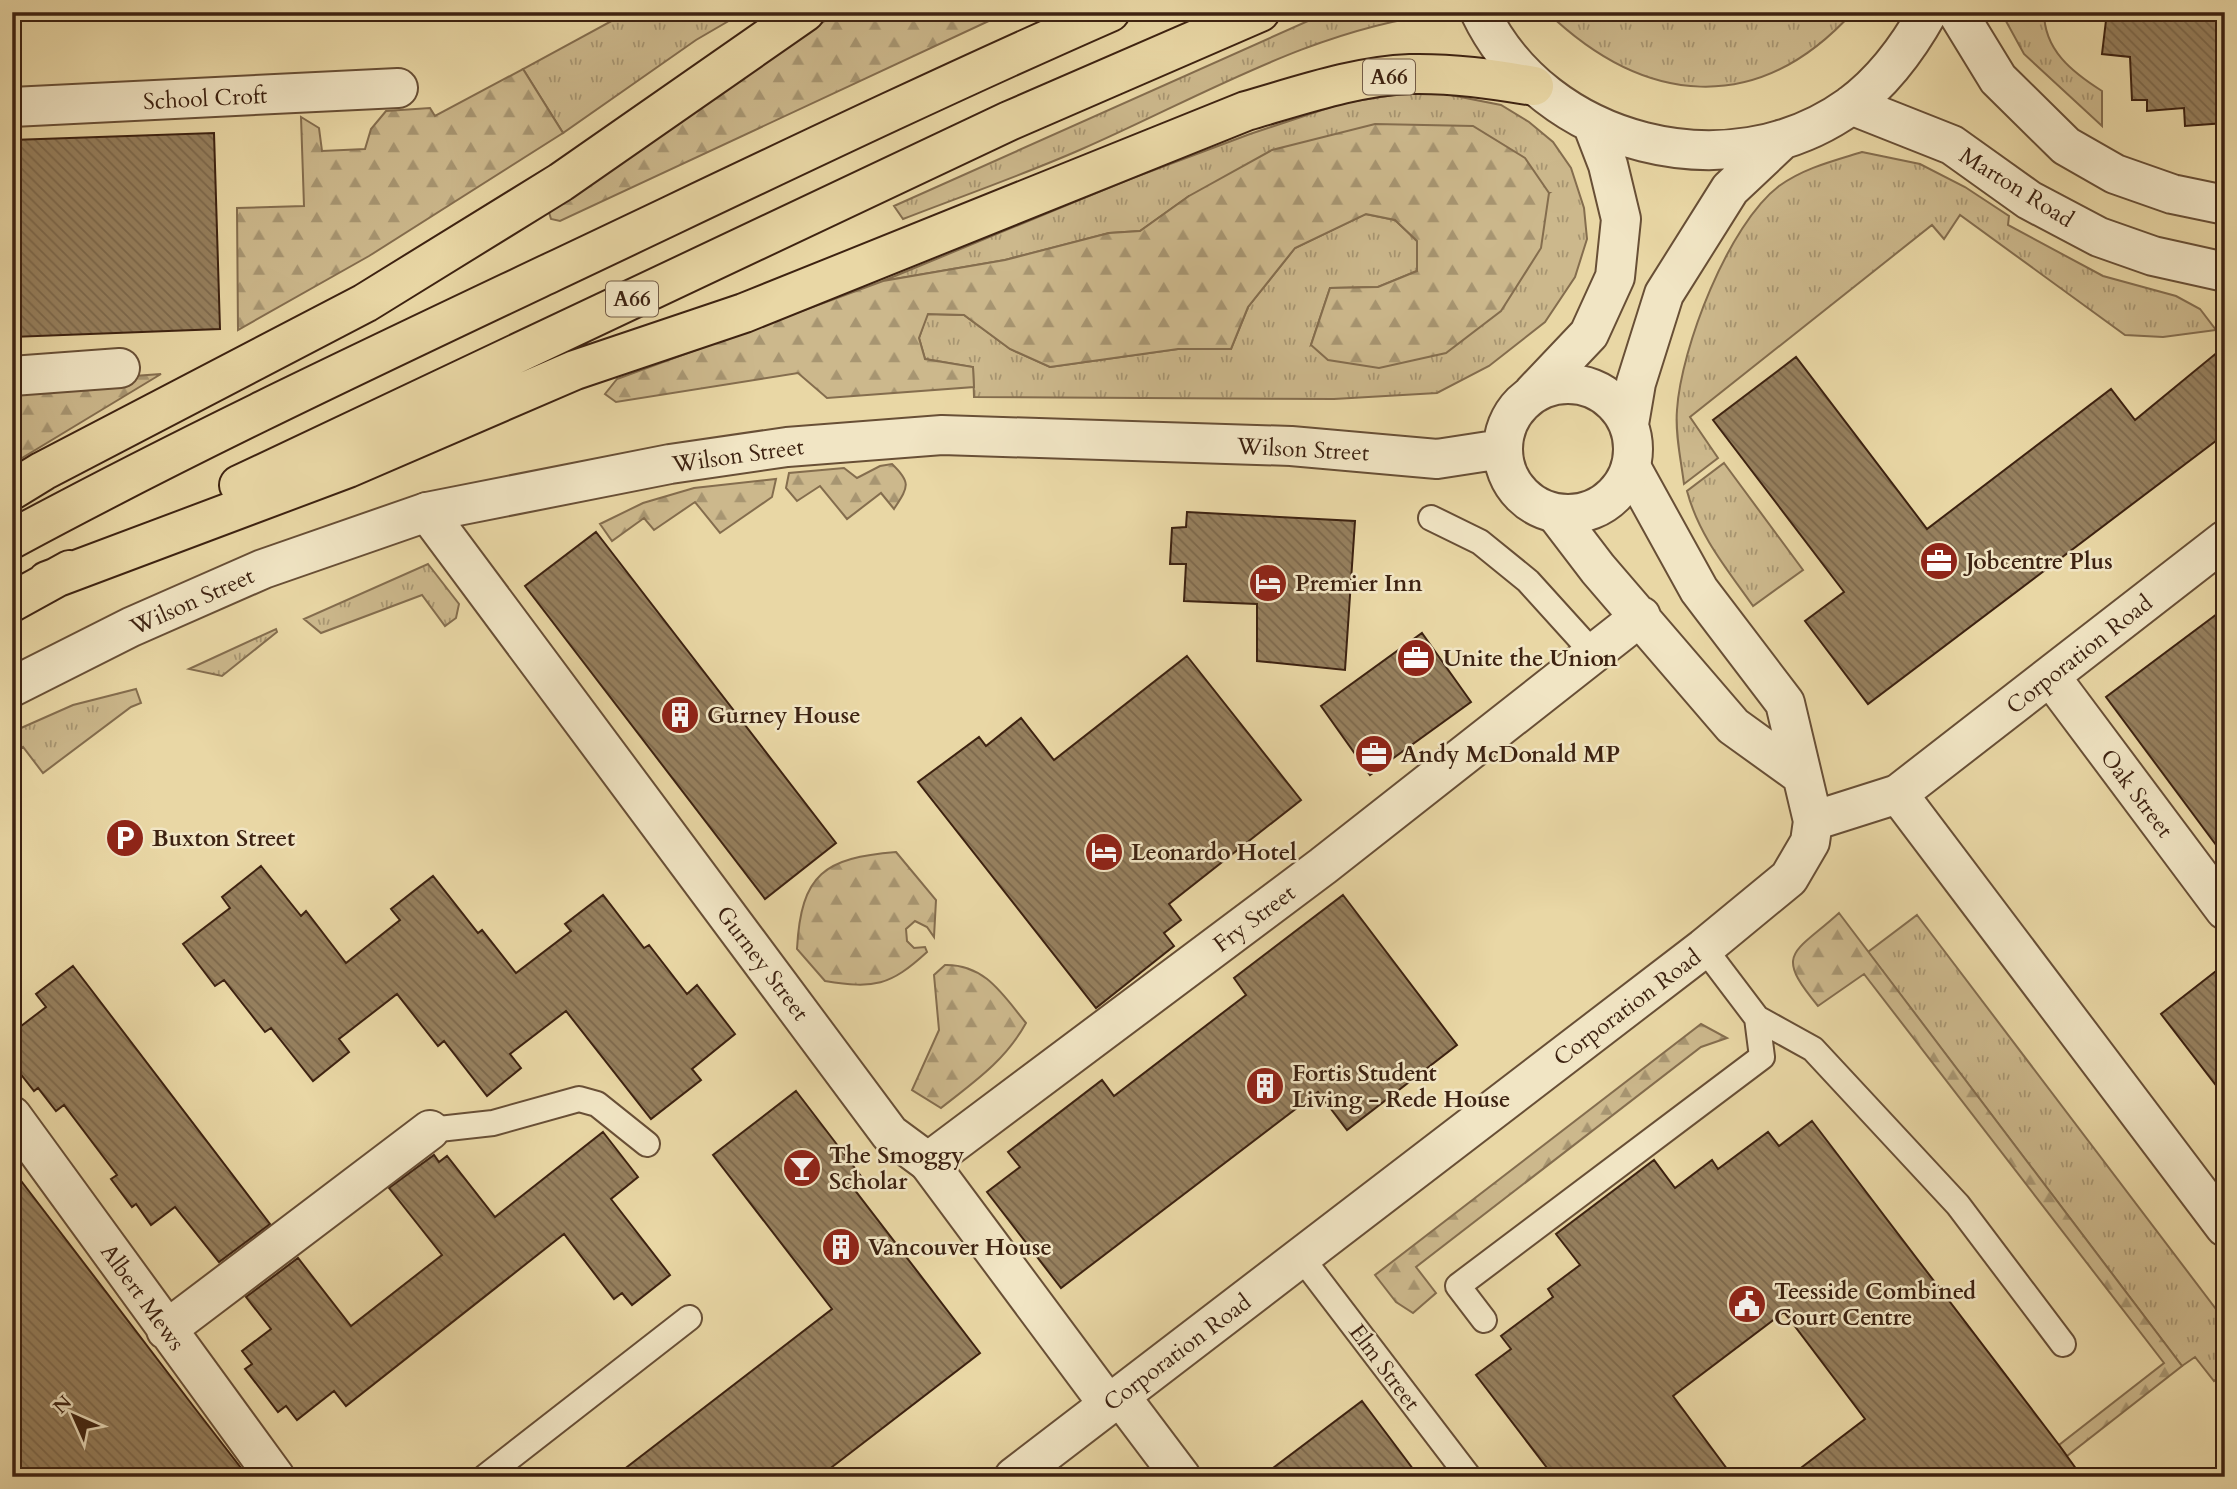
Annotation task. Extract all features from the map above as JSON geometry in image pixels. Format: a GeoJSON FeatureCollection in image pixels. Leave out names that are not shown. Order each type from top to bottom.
{"type":"FeatureCollection","features":[{"type":"Feature","properties":{"kind":"highway"},"geometry":{"type":"LineString","coordinates":[[12,490],[43,471],[365,303],[561,182],[805,12]]}},
{"type":"Feature","properties":{"kind":"highway","name":"A66"},"geometry":{"type":"LineString","coordinates":[[12,539],[117,482],[424,334],[956,80],[1110,12]]}},
{"type":"Feature","properties":{"kind":"highway","name":"A66"},"geometry":{"type":"LineString","coordinates":[[12,602],[47,581],[333,439],[1009,121],[1260,12]]}},
{"type":"Feature","properties":{"kind":"highway","name":"A66"},"geometry":{"type":"LineString","coordinates":[[47,581],[348,468],[575,370],[744,313],[1246,111],[1327,88],[1408,74],[1474,76],[1534,86]]}},
{"type":"Feature","properties":{"kind":"street"},"geometry":{"type":"LineString","coordinates":[[1480,12],[1492,36],[1534,86],[1593,126],[1655,147],[1720,151],[1783,139],[1818,124],[1851,105],[1905,53],[1928,12]]}},
{"type":"Feature","properties":{"kind":"street"},"geometry":{"type":"LineString","coordinates":[[1957,12],[1998,79],[2066,146],[2115,174],[2172,194],[2225,205]]}},
{"type":"Feature","properties":{"kind":"street","name":"School Croft"},"geometry":{"type":"LineString","coordinates":[[12,107],[398,88]]}},
{"type":"Feature","properties":{"kind":"street","name":"Marton Road"},"geometry":{"type":"LineString","coordinates":[[1851,105],[1952,145],[2029,200],[2099,237],[2153,256],[2225,272]]}},
{"type":"Feature","properties":{"kind":"street"},"geometry":{"type":"LineString","coordinates":[[1533,393],[1555,384],[1577,384],[1598,390],[1616,404],[1629,424],[1634,445],[1631,467],[1623,485],[1602,504],[1575,514],[1556,514],[1534,506],[1517,491],[1506,471],[1502,449],[1505,427],[1516,408],[1589,334],[1615,277],[1621,219],[1608,165],[1593,126]]}},
{"type":"Feature","properties":{"kind":"street"},"geometry":{"type":"LineString","coordinates":[[1629,424],[1636,383],[1664,294],[1730,189],[1783,139]]}},
{"type":"Feature","properties":{"kind":"street"},"geometry":{"type":"LineString","coordinates":[[12,376],[120,368]]}},
{"type":"Feature","properties":{"kind":"street","name":"Wilson Street"},"geometry":{"type":"LineString","coordinates":[[12,687],[131,627],[263,569],[427,512],[670,464],[787,447],[942,435],[1291,446],[1437,459],[1502,449]]}},
{"type":"Feature","properties":{"kind":"street"},"geometry":{"type":"LineString","coordinates":[[1631,467],[1699,590],[1784,703],[1813,821]]}},
{"type":"Feature","properties":{"kind":"street","name":"Gurney Street"},"geometry":{"type":"LineString","coordinates":[[427,512],[890,1135],[928,1162],[1114,1400],[1181,1477]]}},
{"type":"Feature","properties":{"kind":"street"},"geometry":{"type":"LineString","coordinates":[[1556,514],[1733,726],[1801,775]]}},
{"type":"Feature","properties":{"kind":"street","name":"Corporation Road"},"geometry":{"type":"LineString","coordinates":[[1014,1477],[1704,948],[1789,878],[1810,842],[1813,821],[1899,794],[2225,540]]}},
{"type":"Feature","properties":{"kind":"street","name":"Fry Street"},"geometry":{"type":"LineString","coordinates":[[928,1162],[1323,866],[1595,655],[1641,616]]}},
{"type":"Feature","properties":{"kind":"street","name":"Oak Street"},"geometry":{"type":"LineString","coordinates":[[2050,677],[2225,910]]}},
{"type":"Feature","properties":{"kind":"street"},"geometry":{"type":"LineString","coordinates":[[1899,794],[2225,1227]]}},
{"type":"Feature","properties":{"kind":"street","name":"Albert Mews"},"geometry":{"type":"LineString","coordinates":[[12,1116],[275,1477]]}},
{"type":"Feature","properties":{"kind":"street"},"geometry":{"type":"LineString","coordinates":[[166,1330],[430,1130]]}},
{"type":"Feature","properties":{"kind":"lane"},"geometry":{"type":"LineString","coordinates":[[1432,518],[1480,542],[1528,581],[1595,655]]}},
{"type":"Feature","properties":{"kind":"lane"},"geometry":{"type":"LineString","coordinates":[[1704,948],[1757,1018],[1814,1049],[1958,1205],[2063,1344]]}},
{"type":"Feature","properties":{"kind":"lane"},"geometry":{"type":"LineString","coordinates":[[1484,1320],[1458,1286],[1762,1057],[1757,1018]]}},
{"type":"Feature","properties":{"kind":"lane"},"geometry":{"type":"LineString","coordinates":[[430,1130],[493,1123],[579,1099],[597,1104],[646,1144]]}},
{"type":"Feature","properties":{"kind":"lane","name":"Elm Street"},"geometry":{"type":"LineString","coordinates":[[1301,1256],[1469,1477]]}},
{"type":"Feature","properties":{"kind":"lane"},"geometry":{"type":"LineString","coordinates":[[485,1477],[690,1318]]}},
{"type":"Feature","properties":{"kind":"green space"},"geometry":{"type":"Polygon","coordinates":[[[628,12],[744,12],[696,40],[563,133],[523,69],[628,12]]]}},
{"type":"Feature","properties":{"kind":"green space"},"geometry":{"type":"Polygon","coordinates":[[[838,12],[1008,12],[560,221],[551,219],[548,209],[838,12]]]}},
{"type":"Feature","properties":{"kind":"green space"},"geometry":{"type":"Polygon","coordinates":[[[1328,12],[1445,13],[1396,21],[1349,33],[1304,49],[1214,87],[1060,159],[903,219],[894,206],[1328,12]]]}},
{"type":"Feature","properties":{"kind":"green space"},"geometry":{"type":"Polygon","coordinates":[[[1547,12],[1853,12],[1816,46],[1778,70],[1740,83],[1700,87],[1661,81],[1622,66],[1584,43],[1547,12]]]}},
{"type":"Feature","properties":{"kind":"green space"},"geometry":{"type":"Polygon","coordinates":[[[2001,12],[2044,12],[2045,26],[2054,49],[2070,68],[2102,91],[2102,126],[2024,54],[2001,12]]]}},
{"type":"Feature","properties":{"kind":"green space"},"geometry":{"type":"Polygon","coordinates":[[[523,69],[563,133],[369,256],[238,330],[237,208],[304,206],[301,117],[319,128],[322,151],[365,149],[371,129],[386,111],[430,108],[435,116],[523,69]]]}},
{"type":"Feature","properties":{"kind":"green space"},"geometry":{"type":"Polygon","coordinates":[[[1425,90],[1501,105],[1529,122],[1553,142],[1571,168],[1584,208],[1587,239],[1575,277],[1545,322],[1489,366],[1437,393],[1334,399],[974,397],[973,367],[925,359],[919,338],[927,314],[964,315],[1010,349],[1050,367],[1178,349],[1231,349],[1248,307],[1295,248],[1365,214],[1395,220],[1417,241],[1417,271],[1378,287],[1330,288],[1311,345],[1549,193],[1189,196],[1140,231],[1109,233],[1005,260],[883,281],[1130,179],[1250,134],[1343,103],[1425,90]]]}},
{"type":"Feature","properties":{"kind":"green space"},"geometry":{"type":"Polygon","coordinates":[[[1375,124],[1473,126],[1525,158],[1549,193],[1541,248],[1501,311],[1446,353],[1379,368],[1328,360],[1311,345],[1330,288],[1378,287],[1417,271],[1417,241],[1395,220],[1366,214],[1295,248],[1248,307],[1231,349],[1178,349],[1050,367],[1010,349],[964,315],[928,314],[919,338],[925,359],[973,367],[974,387],[827,398],[798,373],[616,402],[605,394],[617,379],[883,281],[1005,260],[1109,233],[1140,231],[1189,196],[1272,150],[1375,124]]]}},
{"type":"Feature","properties":{"kind":"green space"},"geometry":{"type":"Polygon","coordinates":[[[1862,152],[1920,164],[1965,187],[2009,216],[2008,225],[2103,276],[2176,296],[2200,309],[2216,330],[2163,337],[2125,335],[1960,215],[1944,239],[1932,225],[1690,417],[1718,458],[1684,484],[1677,428],[1680,384],[1698,322],[1725,258],[1760,204],[1779,186],[1809,170],[1862,152]]]}},
{"type":"Feature","properties":{"kind":"green space"},"geometry":{"type":"Polygon","coordinates":[[[161,374],[12,464],[12,385],[161,374]]]}},
{"type":"Feature","properties":{"kind":"green space"},"geometry":{"type":"Polygon","coordinates":[[[1724,463],[1803,570],[1753,606],[1706,537],[1687,491],[1724,463]]]}},
{"type":"Feature","properties":{"kind":"green space"},"geometry":{"type":"Polygon","coordinates":[[[892,464],[903,476],[906,485],[894,509],[881,493],[847,519],[820,486],[797,501],[786,488],[789,473],[844,468],[857,478],[880,466],[892,464]]]}},
{"type":"Feature","properties":{"kind":"green space"},"geometry":{"type":"Polygon","coordinates":[[[776,479],[772,497],[720,533],[695,502],[654,530],[644,518],[612,541],[600,524],[643,503],[694,488],[776,479]]]}},
{"type":"Feature","properties":{"kind":"green space"},"geometry":{"type":"Polygon","coordinates":[[[428,564],[459,604],[456,618],[445,626],[422,595],[321,633],[304,619],[428,564]]]}},
{"type":"Feature","properties":{"kind":"green space"},"geometry":{"type":"Polygon","coordinates":[[[276,629],[277,632],[222,676],[189,669],[276,629]]]}},
{"type":"Feature","properties":{"kind":"green space"},"geometry":{"type":"Polygon","coordinates":[[[136,689],[141,703],[131,707],[43,773],[23,747],[12,755],[12,732],[73,705],[136,689]]]}},
{"type":"Feature","properties":{"kind":"green space"},"geometry":{"type":"Polygon","coordinates":[[[896,852],[936,900],[934,937],[927,927],[915,921],[906,929],[907,941],[914,948],[925,947],[927,952],[902,972],[880,982],[856,985],[825,981],[797,949],[799,923],[811,886],[821,874],[835,865],[851,859],[896,852]]]}},
{"type":"Feature","properties":{"kind":"green space"},"geometry":{"type":"Polygon","coordinates":[[[1839,913],[2182,1366],[2067,1456],[2059,1445],[2164,1363],[1864,974],[1818,1006],[1804,988],[1793,964],[1795,955],[1801,946],[1839,913]]]}},
{"type":"Feature","properties":{"kind":"green space"},"geometry":{"type":"Polygon","coordinates":[[[1917,915],[2225,1321],[2225,1372],[2214,1381],[2195,1357],[2182,1366],[1868,952],[1917,915]]]}},
{"type":"Feature","properties":{"kind":"green space"},"geometry":{"type":"Polygon","coordinates":[[[945,965],[971,970],[992,983],[1026,1023],[999,1060],[941,1108],[912,1090],[939,1030],[934,975],[945,965]]]}},
{"type":"Feature","properties":{"kind":"green space"},"geometry":{"type":"Polygon","coordinates":[[[1701,1024],[1727,1038],[1701,1047],[1416,1267],[1436,1293],[1413,1313],[1396,1302],[1375,1275],[1701,1024]]]}},
{"type":"Feature","properties":{"kind":"building"},"geometry":{"type":"Polygon","coordinates":[[[2107,12],[2225,12],[2225,123],[2185,126],[2184,108],[2147,111],[2147,100],[2132,100],[2130,57],[2102,54],[2107,12]]]}},
{"type":"Feature","properties":{"kind":"building"},"geometry":{"type":"Polygon","coordinates":[[[214,133],[220,329],[12,337],[12,140],[214,133]]]}},
{"type":"Feature","properties":{"kind":"building","name":"Jobcentre Plus"},"geometry":{"type":"Polygon","coordinates":[[[2225,346],[2225,434],[1868,704],[1805,621],[1844,592],[1713,420],[1796,357],[1927,529],[2111,389],[2135,420],[2225,346]]]}},
{"type":"Feature","properties":{"kind":"building","name":"Premier Inn"},"geometry":{"type":"Polygon","coordinates":[[[1187,512],[1355,521],[1345,670],[1257,661],[1257,604],[1184,601],[1186,564],[1170,564],[1172,528],[1186,527],[1187,512]]]}},
{"type":"Feature","properties":{"kind":"building","name":"Gurney House"},"geometry":{"type":"Polygon","coordinates":[[[596,532],[836,843],[765,899],[525,586],[596,532]]]}},
{"type":"Feature","properties":{"kind":"building"},"geometry":{"type":"Polygon","coordinates":[[[2225,608],[2225,857],[2106,697],[2225,608]]]}},
{"type":"Feature","properties":{"kind":"building"},"geometry":{"type":"Polygon","coordinates":[[[1422,633],[1471,702],[1370,775],[1321,706],[1422,633]]]}},
{"type":"Feature","properties":{"kind":"building","name":"Leonardo Hotel"},"geometry":{"type":"Polygon","coordinates":[[[1187,656],[1301,800],[1169,904],[1181,920],[1164,933],[1174,946],[1096,1008],[918,782],[979,737],[986,746],[1021,718],[1054,760],[1187,656]]]}},
{"type":"Feature","properties":{"kind":"building"},"geometry":{"type":"Polygon","coordinates":[[[261,866],[301,916],[306,911],[346,963],[400,920],[391,909],[433,876],[478,933],[482,930],[516,973],[571,931],[565,924],[603,895],[644,948],[649,945],[687,994],[697,985],[735,1034],[692,1069],[701,1080],[651,1119],[566,1011],[510,1054],[521,1068],[487,1096],[444,1041],[438,1046],[397,994],[339,1039],[349,1052],[313,1081],[271,1028],[265,1032],[224,980],[215,986],[183,944],[230,908],[222,897],[261,866]]]}},
{"type":"Feature","properties":{"kind":"building","name":"Fortis Student Living - Rede House"},"geometry":{"type":"Polygon","coordinates":[[[1343,895],[1457,1045],[1347,1130],[1318,1092],[1061,1288],[987,1192],[1020,1167],[1008,1152],[1102,1080],[1114,1096],[1246,995],[1234,978],[1343,895]]]}},
{"type":"Feature","properties":{"kind":"building"},"geometry":{"type":"Polygon","coordinates":[[[2225,964],[2225,1097],[2161,1014],[2225,964]]]}},
{"type":"Feature","properties":{"kind":"building"},"geometry":{"type":"Polygon","coordinates":[[[73,966],[270,1224],[219,1262],[175,1207],[151,1225],[136,1204],[132,1207],[111,1179],[117,1175],[64,1105],[56,1111],[38,1088],[34,1091],[12,1063],[12,1033],[46,1007],[36,994],[73,966]]]}},
{"type":"Feature","properties":{"kind":"building","name":"Vancouver House"},"geometry":{"type":"Polygon","coordinates":[[[796,1091],[861,1176],[851,1185],[980,1353],[819,1477],[614,1477],[832,1309],[713,1155],[796,1091]]]}},
{"type":"Feature","properties":{"kind":"building","name":"Teesside Combined Court Centre"},"geometry":{"type":"Polygon","coordinates":[[[1812,1121],[2082,1477],[1789,1477],[1865,1419],[1784,1312],[1673,1396],[1733,1477],[1554,1477],[1476,1375],[1511,1349],[1501,1336],[1553,1297],[1548,1289],[1580,1265],[1556,1234],[1654,1160],[1675,1188],[1712,1160],[1718,1169],[1768,1132],[1779,1146],[1812,1121]]]}},
{"type":"Feature","properties":{"kind":"building"},"geometry":{"type":"Polygon","coordinates":[[[603,1132],[638,1177],[611,1199],[670,1275],[632,1305],[622,1293],[614,1299],[564,1234],[346,1406],[334,1391],[297,1420],[286,1406],[278,1412],[245,1369],[252,1364],[242,1351],[271,1329],[246,1297],[298,1258],[351,1326],[442,1255],[389,1188],[434,1155],[439,1162],[447,1156],[495,1217],[603,1132]]]}},
{"type":"Feature","properties":{"kind":"building"},"geometry":{"type":"Polygon","coordinates":[[[12,1169],[197,1411],[248,1477],[12,1477],[12,1169]]]}},
{"type":"Feature","properties":{"kind":"building"},"geometry":{"type":"Polygon","coordinates":[[[1362,1401],[1419,1477],[1261,1477],[1362,1401]]]}},
{"type":"Feature","properties":{"kind":"place","name":"Jobcentre Plus"},"geometry":{"type":"Point","coordinates":[1939,561]}},
{"type":"Feature","properties":{"kind":"place","name":"Premier Inn"},"geometry":{"type":"Point","coordinates":[1268,583]}},
{"type":"Feature","properties":{"kind":"place","name":"Unite the Union"},"geometry":{"type":"Point","coordinates":[1416,658]}},
{"type":"Feature","properties":{"kind":"place","name":"Gurney House"},"geometry":{"type":"Point","coordinates":[680,715]}},
{"type":"Feature","properties":{"kind":"place","name":"Andy McDonald MP"},"geometry":{"type":"Point","coordinates":[1374,754]}},
{"type":"Feature","properties":{"kind":"place","name":"Buxton Street"},"geometry":{"type":"Point","coordinates":[125,838]}},
{"type":"Feature","properties":{"kind":"place","name":"Leonardo Hotel"},"geometry":{"type":"Point","coordinates":[1104,852]}},
{"type":"Feature","properties":{"kind":"place","name":"Fortis Student Living - Rede House"},"geometry":{"type":"Point","coordinates":[1265,1086]}},
{"type":"Feature","properties":{"kind":"place","name":"The Smoggy Scholar"},"geometry":{"type":"Point","coordinates":[802,1168]}},
{"type":"Feature","properties":{"kind":"place","name":"Vancouver House"},"geometry":{"type":"Point","coordinates":[841,1247]}},
{"type":"Feature","properties":{"kind":"place","name":"Teesside Combined Court Centre"},"geometry":{"type":"Point","coordinates":[1747,1304]}}]}
